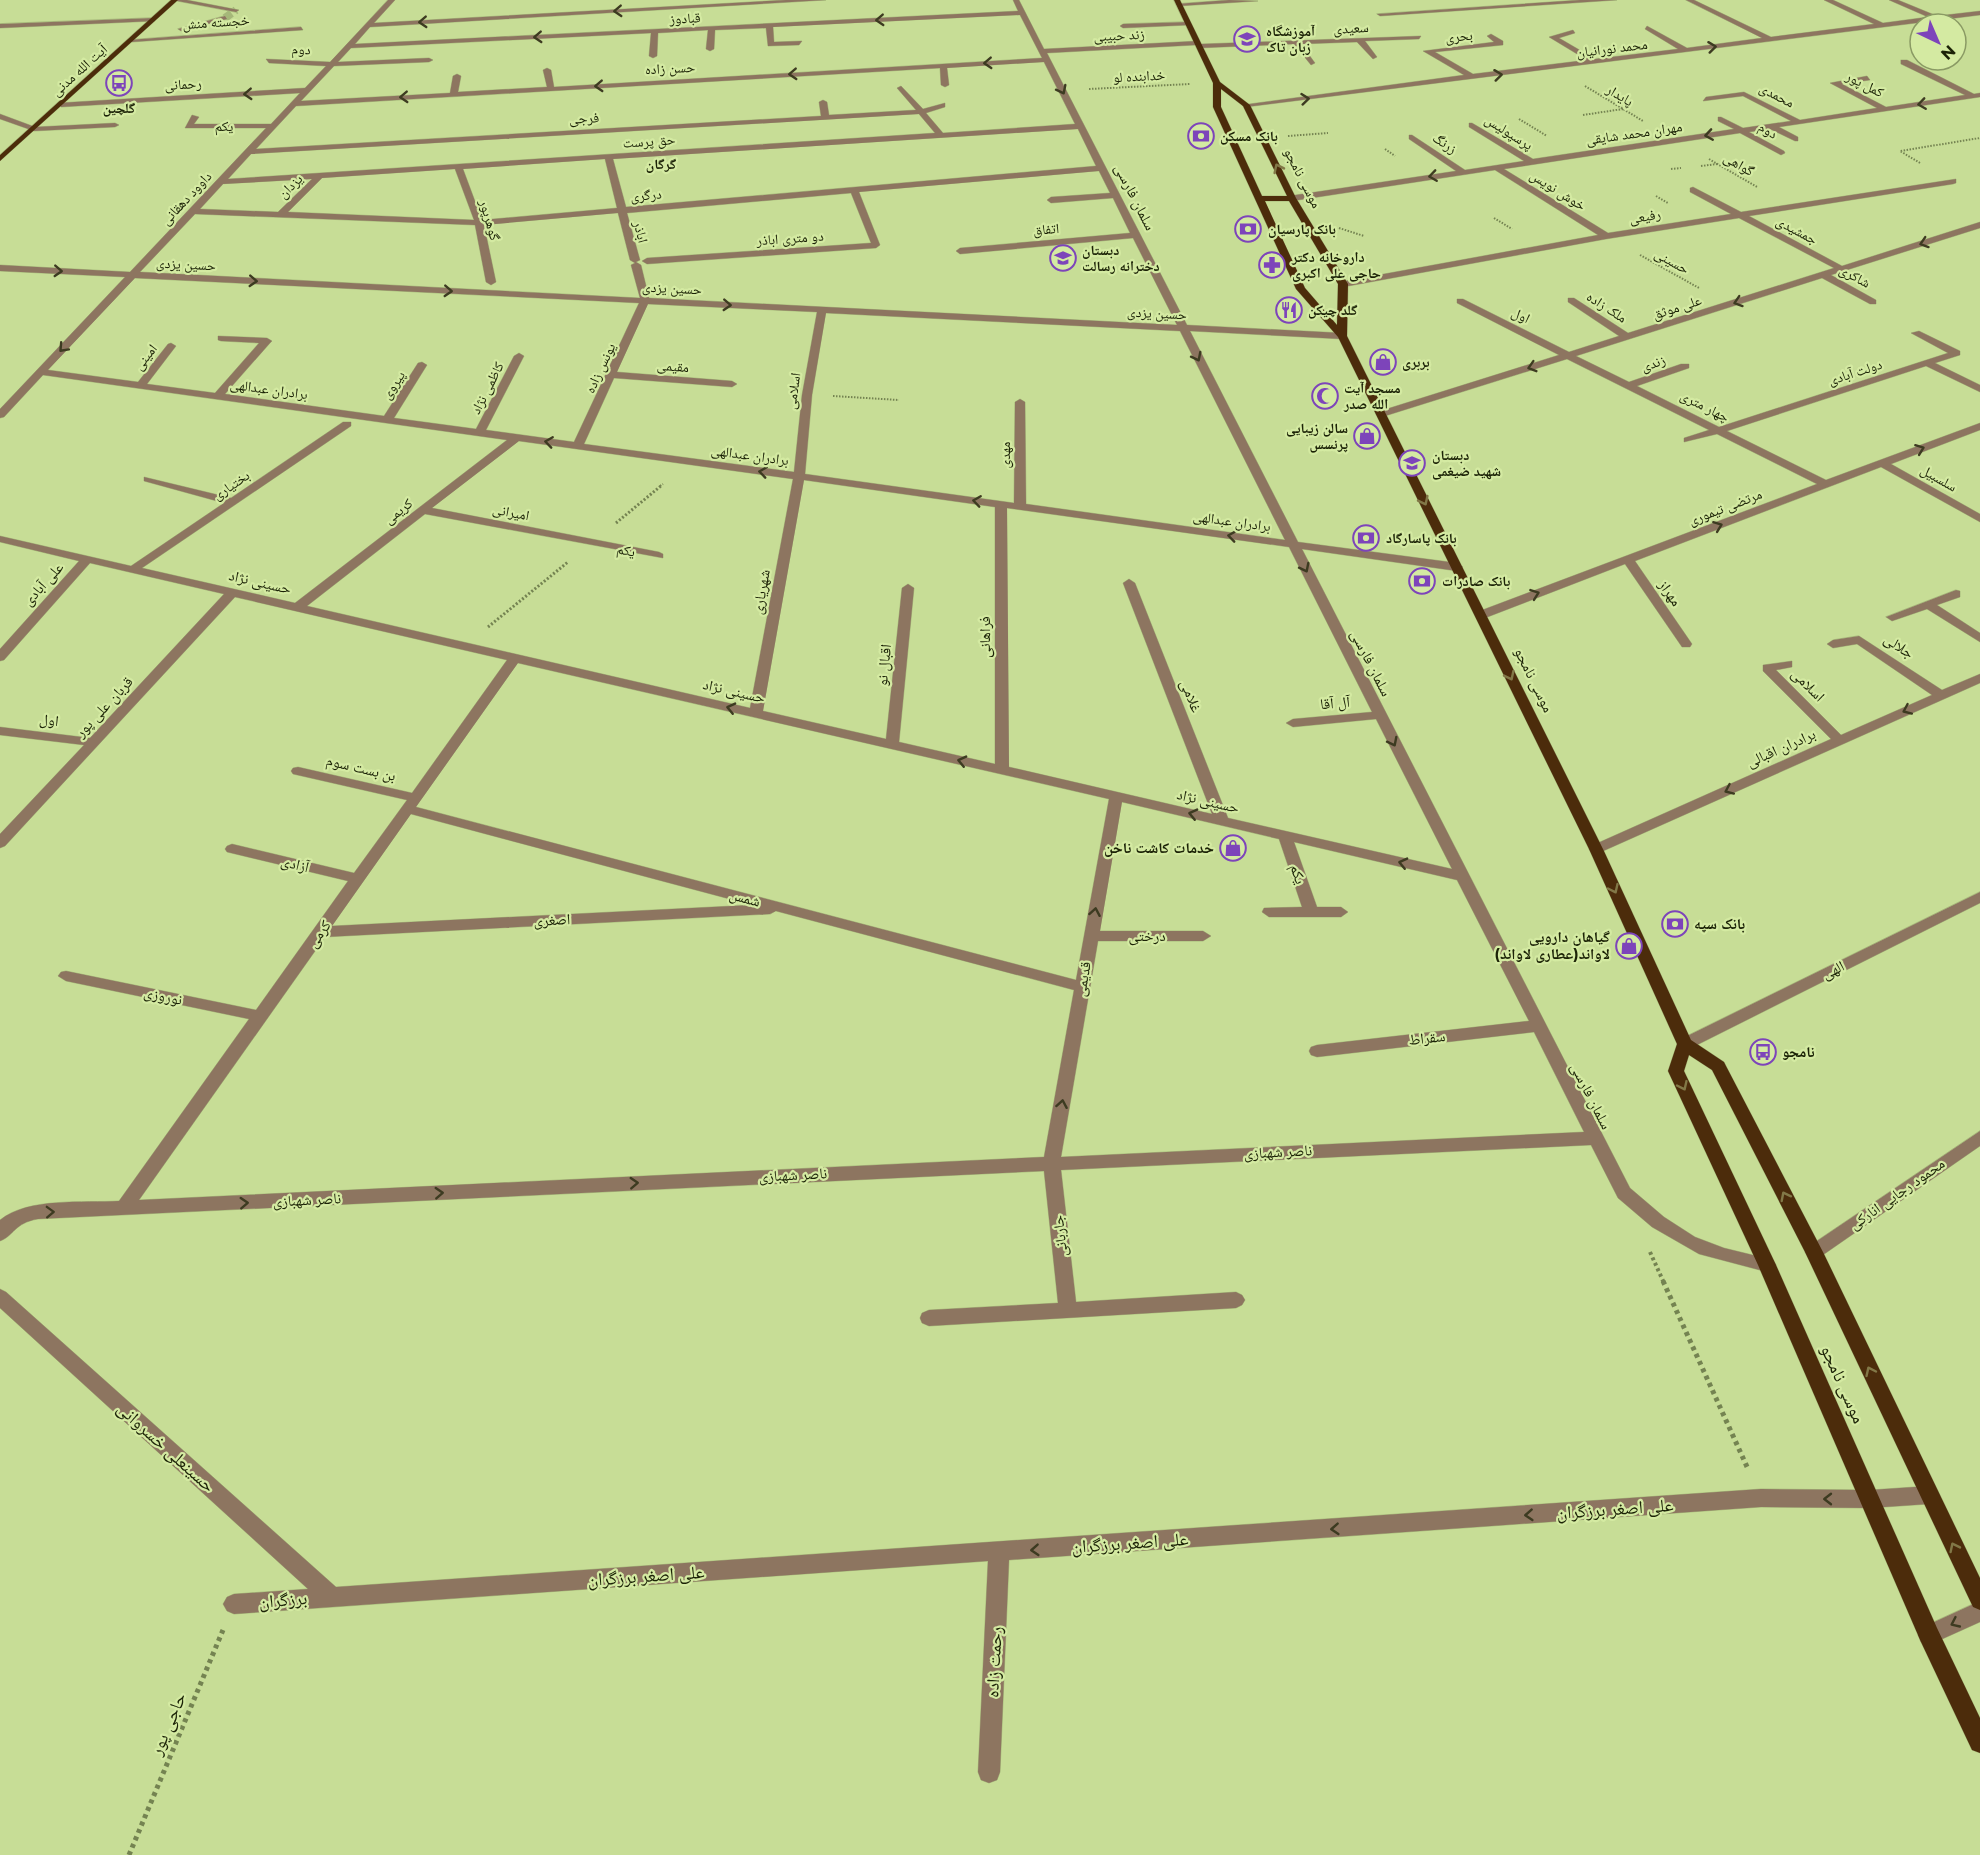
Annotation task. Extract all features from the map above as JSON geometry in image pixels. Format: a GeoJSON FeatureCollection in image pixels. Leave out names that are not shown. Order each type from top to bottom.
{"type":"FeatureCollection","features":[{"type":"Feature","properties":{"kind":"main road","name":"آیت الله مدنی"},"geometry":{"type":"LineString","coordinates":[[0,159],[175,0]]}},
{"type":"Feature","properties":{"kind":"main road","name":"موسی نامجو"},"geometry":{"type":"LineString","coordinates":[[1178,2],[1217,83],[1217,107],[1301,289],[1342,336],[1596,849],[1685,1044],[1718,1066],[1814,1252],[1980,1599]]}},
{"type":"Feature","properties":{"kind":"main road","name":"موسی نامجو"},"geometry":{"type":"LineString","coordinates":[[1217,83],[1246,105],[1292,198],[1342,284],[1342,336]]}},
{"type":"Feature","properties":{"kind":"main road"},"geometry":{"type":"LineString","coordinates":[[1260,199],[1292,198]]}},
{"type":"Feature","properties":{"kind":"main road","name":"موسی نامجو"},"geometry":{"type":"LineString","coordinates":[[1685,1044],[1676,1071],[1767,1265],[1929,1635],[1980,1742]]}},
{"type":"Feature","properties":{"kind":"street"},"geometry":{"type":"LineString","coordinates":[[175,0],[236,10]]}},
{"type":"Feature","properties":{"kind":"street","name":"داوود دهقانی"},"geometry":{"type":"LineString","coordinates":[[0,415],[392,0]]}},
{"type":"Feature","properties":{"kind":"street"},"geometry":{"type":"LineString","coordinates":[[369,25],[697,3],[823,0]]}},
{"type":"Feature","properties":{"kind":"street","name":"سلمان فارسی"},"geometry":{"type":"LineString","coordinates":[[1016,0],[1624,1194],[1660,1227],[1700,1248],[1731,1259],[1767,1265]]}},
{"type":"Feature","properties":{"kind":"street"},"geometry":{"type":"LineString","coordinates":[[1380,14],[1614,0]]}},
{"type":"Feature","properties":{"kind":"street"},"geometry":{"type":"LineString","coordinates":[[1689,0],[1771,40]]}},
{"type":"Feature","properties":{"kind":"street"},"geometry":{"type":"LineString","coordinates":[[1827,0],[1882,25]]}},
{"type":"Feature","properties":{"kind":"street"},"geometry":{"type":"LineString","coordinates":[[1892,0],[1921,12]]}},
{"type":"Feature","properties":{"kind":"street"},"geometry":{"type":"LineString","coordinates":[[1178,2],[1255,1]]}},
{"type":"Feature","properties":{"kind":"street","name":"قبادوز"},"geometry":{"type":"LineString","coordinates":[[349,46],[1022,13]]}},
{"type":"Feature","properties":{"kind":"street"},"geometry":{"type":"LineString","coordinates":[[119,52],[155,38],[225,18]]}},
{"type":"Feature","properties":{"kind":"street"},"geometry":{"type":"LineString","coordinates":[[915,18],[917,30]]}},
{"type":"Feature","properties":{"kind":"street"},"geometry":{"type":"LineString","coordinates":[[0,26],[153,20]]}},
{"type":"Feature","properties":{"kind":"street"},"geometry":{"type":"LineString","coordinates":[[840,22],[844,33]]}},
{"type":"Feature","properties":{"kind":"street","name":"محمد نورانیان"},"geometry":{"type":"LineString","coordinates":[[1246,105],[1908,22]]}},
{"type":"Feature","properties":{"kind":"street"},"geometry":{"type":"LineString","coordinates":[[1123,27],[1188,24]]}},
{"type":"Feature","properties":{"kind":"street"},"geometry":{"type":"LineString","coordinates":[[769,25],[771,44],[799,43]]}},
{"type":"Feature","properties":{"kind":"street"},"geometry":{"type":"LineString","coordinates":[[710,49],[712,28]]}},
{"type":"Feature","properties":{"kind":"street"},"geometry":{"type":"LineString","coordinates":[[1647,28],[1686,51]]}},
{"type":"Feature","properties":{"kind":"street","name":"خجسته منش"},"geometry":{"type":"LineString","coordinates":[[132,40],[301,29]]}},
{"type":"Feature","properties":{"kind":"street"},"geometry":{"type":"LineString","coordinates":[[653,56],[655,31]]}},
{"type":"Feature","properties":{"kind":"street"},"geometry":{"type":"LineString","coordinates":[[1573,32],[1553,37],[1595,62]]}},
{"type":"Feature","properties":{"kind":"street","name":"بحری"},"geometry":{"type":"LineString","coordinates":[[1474,78],[1427,51],[1500,43],[1491,36]]}},
{"type":"Feature","properties":{"kind":"street","name":"سعیدی"},"geometry":{"type":"LineString","coordinates":[[1199,45],[1419,37]]}},
{"type":"Feature","properties":{"kind":"street"},"geometry":{"type":"LineString","coordinates":[[1359,39],[1373,57]]}},
{"type":"Feature","properties":{"kind":"street"},"geometry":{"type":"LineString","coordinates":[[1296,42],[1311,63]]}},
{"type":"Feature","properties":{"kind":"street","name":"زند حبیبی"},"geometry":{"type":"LineString","coordinates":[[1044,55],[1199,45]]}},
{"type":"Feature","properties":{"kind":"street","name":"حسن زاده"},"geometry":{"type":"LineString","coordinates":[[294,104],[943,66],[1044,55]]}},
{"type":"Feature","properties":{"kind":"street","name":"دوم"},"geometry":{"type":"LineString","coordinates":[[269,61],[332,64],[429,60]]}},
{"type":"Feature","properties":{"kind":"street"},"geometry":{"type":"LineString","coordinates":[[1904,62],[1977,95]]}},
{"type":"Feature","properties":{"kind":"street"},"geometry":{"type":"LineString","coordinates":[[943,66],[945,85]]}},
{"type":"Feature","properties":{"kind":"street"},"geometry":{"type":"LineString","coordinates":[[547,70],[551,89]]}},
{"type":"Feature","properties":{"kind":"street"},"geometry":{"type":"LineString","coordinates":[[454,94],[457,76]]}},
{"type":"Feature","properties":{"kind":"street","name":"کمل پور"},"geometry":{"type":"LineString","coordinates":[[1867,78],[1834,83],[1885,109]]}},
{"type":"Feature","properties":{"kind":"street"},"geometry":{"type":"LineString","coordinates":[[901,88],[942,135]]}},
{"type":"Feature","properties":{"kind":"street","name":"رحمانی"},"geometry":{"type":"LineString","coordinates":[[61,105],[307,90]]}},
{"type":"Feature","properties":{"kind":"street","name":"محمدی"},"geometry":{"type":"LineString","coordinates":[[1706,99],[1744,94],[1799,122]]}},
{"type":"Feature","properties":{"kind":"street","name":"مهران محمد شایقی"},"geometry":{"type":"LineString","coordinates":[[1292,198],[1977,95]]}},
{"type":"Feature","properties":{"kind":"street"},"geometry":{"type":"LineString","coordinates":[[823,102],[825,117]]}},
{"type":"Feature","properties":{"kind":"street","name":"فرجی"},"geometry":{"type":"LineString","coordinates":[[249,152],[476,152],[825,117],[921,112],[942,105]]}},
{"type":"Feature","properties":{"kind":"street"},"geometry":{"type":"LineString","coordinates":[[0,116],[34,129],[115,125]]}},
{"type":"Feature","properties":{"kind":"street","name":"یکم"},"geometry":{"type":"LineString","coordinates":[[195,117],[188,126],[273,126]]}},
{"type":"Feature","properties":{"kind":"street","name":"دوم"},"geometry":{"type":"LineString","coordinates":[[1721,119],[1780,153]]}},
{"type":"Feature","properties":{"kind":"street","name":"پرسپولیس"},"geometry":{"type":"LineString","coordinates":[[1473,125],[1532,162]]}},
{"type":"Feature","properties":{"kind":"street","name":"حق پرست"},"geometry":{"type":"LineString","coordinates":[[220,182],[458,167],[476,152],[608,158],[1080,126]]}},
{"type":"Feature","properties":{"kind":"street"},"geometry":{"type":"LineString","coordinates":[[1772,126],[1795,139]]}},
{"type":"Feature","properties":{"kind":"street","name":"زرنگ"},"geometry":{"type":"LineString","coordinates":[[1412,137],[1463,172]]}},
{"type":"Feature","properties":{"kind":"street","name":"اباذر"},"geometry":{"type":"LineString","coordinates":[[608,158],[645,300]]}},
{"type":"Feature","properties":{"kind":"street","name":"گوهرپور"},"geometry":{"type":"LineString","coordinates":[[458,167],[479,223],[491,282]]}},
{"type":"Feature","properties":{"kind":"street","name":"خوش نویس"},"geometry":{"type":"LineString","coordinates":[[1496,167],[1606,236]]}},
{"type":"Feature","properties":{"kind":"street","name":"درگری"},"geometry":{"type":"LineString","coordinates":[[193,211],[479,223],[1101,168]]}},
{"type":"Feature","properties":{"kind":"street","name":"یزدان"},"geometry":{"type":"LineString","coordinates":[[280,215],[320,176]]}},
{"type":"Feature","properties":{"kind":"street","name":"رفیعی"},"geometry":{"type":"LineString","coordinates":[[1342,284],[1606,236],[1953,181]]}},
{"type":"Feature","properties":{"kind":"street","name":"دو متری اباذر"},"geometry":{"type":"LineString","coordinates":[[647,261],[876,245],[854,190]]}},
{"type":"Feature","properties":{"kind":"street","name":"جمشیدی"},"geometry":{"type":"LineString","coordinates":[[1693,190],[1842,269]]}},
{"type":"Feature","properties":{"kind":"street"},"geometry":{"type":"LineString","coordinates":[[1051,200],[1115,195]]}},
{"type":"Feature","properties":{"kind":"street","name":"علی موثق"},"geometry":{"type":"LineString","coordinates":[[1381,414],[1980,225]]}},
{"type":"Feature","properties":{"kind":"street","name":"اتفاق"},"geometry":{"type":"LineString","coordinates":[[960,251],[1135,235]]}},
{"type":"Feature","properties":{"kind":"street","name":"حسین یزدی"},"geometry":{"type":"LineString","coordinates":[[0,268],[1342,336]]}},
{"type":"Feature","properties":{"kind":"street","name":"شاکری"},"geometry":{"type":"LineString","coordinates":[[1824,274],[1873,302]]}},
{"type":"Feature","properties":{"kind":"street","name":"یونس زاده"},"geometry":{"type":"LineString","coordinates":[[578,446],[645,300]]}},
{"type":"Feature","properties":{"kind":"street","name":"ملک زاده"},"geometry":{"type":"LineString","coordinates":[[1571,300],[1628,337]]}},
{"type":"Feature","properties":{"kind":"street","name":"اول"},"geometry":{"type":"LineString","coordinates":[[1460,301],[1570,355]]}},
{"type":"Feature","properties":{"kind":"street","name":"اسلامی"},"geometry":{"type":"LineString","coordinates":[[799,477],[807,395],[822,309]]}},
{"type":"Feature","properties":{"kind":"street","name":"دولت آبادی"},"geometry":{"type":"LineString","coordinates":[[1688,440],[1957,353],[1916,333]]}},
{"type":"Feature","properties":{"kind":"street"},"geometry":{"type":"LineString","coordinates":[[218,397],[267,341],[221,338]]}},
{"type":"Feature","properties":{"kind":"street","name":"امینی"},"geometry":{"type":"LineString","coordinates":[[140,386],[171,346]]}},
{"type":"Feature","properties":{"kind":"street","name":"چهار متری"},"geometry":{"type":"LineString","coordinates":[[1570,355],[1827,484]]}},
{"type":"Feature","properties":{"kind":"street","name":"کاظمی نژاد"},"geometry":{"type":"LineString","coordinates":[[479,433],[519,356]]}},
{"type":"Feature","properties":{"kind":"street"},"geometry":{"type":"LineString","coordinates":[[1927,363],[1980,388]]}},
{"type":"Feature","properties":{"kind":"street","name":"پیروی"},"geometry":{"type":"LineString","coordinates":[[387,420],[422,365]]}},
{"type":"Feature","properties":{"kind":"street","name":"زندی"},"geometry":{"type":"LineString","coordinates":[[1629,385],[1685,366]]}},
{"type":"Feature","properties":{"kind":"street","name":"برادران عبدالهی"},"geometry":{"type":"LineString","coordinates":[[40,372],[1457,567]]}},
{"type":"Feature","properties":{"kind":"street","name":"مقیمی"},"geometry":{"type":"LineString","coordinates":[[611,375],[732,384]]}},
{"type":"Feature","properties":{"kind":"street","name":"مهدی"},"geometry":{"type":"LineString","coordinates":[[1020,402],[1020,507]]}},
{"type":"Feature","properties":{"kind":"street","name":"بختیاری"},"geometry":{"type":"LineString","coordinates":[[132,570],[347,424]]}},
{"type":"Feature","properties":{"kind":"street","name":"مرتضی تیموری"},"geometry":{"type":"LineString","coordinates":[[1480,615],[1980,426]]}},
{"type":"Feature","properties":{"kind":"street","name":"کریمی"},"geometry":{"type":"LineString","coordinates":[[297,608],[516,438]]}},
{"type":"Feature","properties":{"kind":"street","name":"سلسبیل"},"geometry":{"type":"LineString","coordinates":[[1882,464],[1980,519]]}},
{"type":"Feature","properties":{"kind":"street","name":"شهریاری"},"geometry":{"type":"LineString","coordinates":[[756,714],[799,477]]}},
{"type":"Feature","properties":{"kind":"street"},"geometry":{"type":"LineString","coordinates":[[148,479],[234,502]]}},
{"type":"Feature","properties":{"kind":"street","name":"فراهانی"},"geometry":{"type":"LineString","coordinates":[[1001,505],[1002,770]]}},
{"type":"Feature","properties":{"kind":"street","name":"امیرانی"},"geometry":{"type":"LineString","coordinates":[[423,510],[592,543]]}},
{"type":"Feature","properties":{"kind":"street","name":"حسینی نژاد"},"geometry":{"type":"LineString","coordinates":[[0,539],[1461,876]]}},
{"type":"Feature","properties":{"kind":"street","name":"یکم"},"geometry":{"type":"LineString","coordinates":[[592,543],[660,556]]}},
{"type":"Feature","properties":{"kind":"street","name":"علی آبادی"},"geometry":{"type":"LineString","coordinates":[[0,657],[87,559]]}},
{"type":"Feature","properties":{"kind":"street","name":"مهراز"},"geometry":{"type":"LineString","coordinates":[[1628,560],[1686,644]]}},
{"type":"Feature","properties":{"kind":"street","name":"غلامی"},"geometry":{"type":"LineString","coordinates":[[1129,583],[1222,821]]}},
{"type":"Feature","properties":{"kind":"street","name":"اقبال نو"},"geometry":{"type":"LineString","coordinates":[[892,745],[908,588]]}},
{"type":"Feature","properties":{"kind":"street","name":"قربان علی پور"},"geometry":{"type":"LineString","coordinates":[[0,843],[232,593]]}},
{"type":"Feature","properties":{"kind":"street"},"geometry":{"type":"LineString","coordinates":[[1892,617],[1956,594]]}},
{"type":"Feature","properties":{"kind":"street"},"geometry":{"type":"LineString","coordinates":[[1928,604],[1980,638]]}},
{"type":"Feature","properties":{"kind":"street","name":"جلالی"},"geometry":{"type":"LineString","coordinates":[[1833,644],[1859,640],[1941,695]]}},
{"type":"Feature","properties":{"kind":"street","name":"کرمی"},"geometry":{"type":"LineString","coordinates":[[123,1209],[515,658]]}},
{"type":"Feature","properties":{"kind":"street","name":"اسلامی"},"geometry":{"type":"LineString","coordinates":[[1788,664],[1767,668],[1840,741]]}},
{"type":"Feature","properties":{"kind":"street","name":"برادران اقبالی"},"geometry":{"type":"LineString","coordinates":[[1596,849],[1980,678]]}},
{"type":"Feature","properties":{"kind":"street","name":"آل آقا"},"geometry":{"type":"LineString","coordinates":[[1293,723],[1379,715]]}},
{"type":"Feature","properties":{"kind":"street","name":"اول"},"geometry":{"type":"LineString","coordinates":[[0,731],[94,742]]}},
{"type":"Feature","properties":{"kind":"street","name":"بن بست سوم"},"geometry":{"type":"LineString","coordinates":[[298,771],[412,803]]}},
{"type":"Feature","properties":{"kind":"street","name":"قدیمی"},"geometry":{"type":"LineString","coordinates":[[1052,1162],[1116,796]]}},
{"type":"Feature","properties":{"kind":"street","name":"شمس"},"geometry":{"type":"LineString","coordinates":[[412,803],[784,908],[1082,987]]}},
{"type":"Feature","properties":{"kind":"street","name":"یکم"},"geometry":{"type":"LineString","coordinates":[[1286,836],[1311,912]]}},
{"type":"Feature","properties":{"kind":"street","name":"آزادی"},"geometry":{"type":"LineString","coordinates":[[232,849],[358,879]]}},
{"type":"Feature","properties":{"kind":"street","name":"الهی"},"geometry":{"type":"LineString","coordinates":[[1685,1044],[1980,897]]}},
{"type":"Feature","properties":{"kind":"street","name":"اصغری"},"geometry":{"type":"LineString","coordinates":[[320,932],[784,908]]}},
{"type":"Feature","properties":{"kind":"street"},"geometry":{"type":"LineString","coordinates":[[1269,912],[1341,912]]}},
{"type":"Feature","properties":{"kind":"street","name":"درختی"},"geometry":{"type":"LineString","coordinates":[[1091,936],[1203,936]]}},
{"type":"Feature","properties":{"kind":"street","name":"نوروزی"},"geometry":{"type":"LineString","coordinates":[[66,976],[260,1016]]}},
{"type":"Feature","properties":{"kind":"street","name":"سقراط"},"geometry":{"type":"LineString","coordinates":[[1317,1051],[1537,1026]]}},
{"type":"Feature","properties":{"kind":"street","name":"محمود رجایی انارکی"},"geometry":{"type":"LineString","coordinates":[[1814,1252],[1980,1137]]}},
{"type":"Feature","properties":{"kind":"street","name":"ناصر شهبازی"},"geometry":{"type":"LineString","coordinates":[[0,1234],[3,1226],[26,1214],[1052,1162],[1594,1138]]}},
{"type":"Feature","properties":{"kind":"street","name":"جاربانی"},"geometry":{"type":"LineString","coordinates":[[1052,1162],[1068,1310]]}},
{"type":"Feature","properties":{"kind":"street","name":"حسینعلی خسروانی"},"geometry":{"type":"LineString","coordinates":[[0,1298],[332,1597]]}},
{"type":"Feature","properties":{"kind":"street"},"geometry":{"type":"LineString","coordinates":[[929,1318],[1236,1300]]}},
{"type":"Feature","properties":{"kind":"street","name":"علی اصغر برزگران"},"geometry":{"type":"LineString","coordinates":[[332,1597],[1761,1498],[1870,1499],[1929,1495]]}},
{"type":"Feature","properties":{"kind":"street","name":"رحمت زاده"},"geometry":{"type":"LineString","coordinates":[[989,1772],[999,1552]]}},
{"type":"Feature","properties":{"kind":"street","name":"برزگران"},"geometry":{"type":"LineString","coordinates":[[234,1604],[332,1597]]}},
{"type":"Feature","properties":{"kind":"street"},"geometry":{"type":"LineString","coordinates":[[1929,1635],[1980,1611]]}},
{"type":"Feature","properties":{"kind":"path","name":"پایدار"},"geometry":{"type":"LineString","coordinates":[[1553,68],[1676,140]]}},
{"type":"Feature","properties":{"kind":"path","name":"خدابنده لو"},"geometry":{"type":"LineString","coordinates":[[1062,91],[1217,83]]}},
{"type":"Feature","properties":{"kind":"path"},"geometry":{"type":"LineString","coordinates":[[1583,115],[1624,109]]}},
{"type":"Feature","properties":{"kind":"path"},"geometry":{"type":"LineString","coordinates":[[1263,139],[1328,133]]}},
{"type":"Feature","properties":{"kind":"path","name":"گواهی"},"geometry":{"type":"LineString","coordinates":[[1676,140],[1792,206]]}},
{"type":"Feature","properties":{"kind":"path","name":"حسینی"},"geometry":{"type":"LineString","coordinates":[[1606,236],[1728,305]]}},
{"type":"Feature","properties":{"kind":"path"},"geometry":{"type":"LineString","coordinates":[[807,395],[899,400]]}},
{"type":"Feature","properties":{"kind":"path"},"geometry":{"type":"LineString","coordinates":[[1648,1248],[1761,1498]]}},
{"type":"Feature","properties":{"kind":"path","name":"حاجی پور"},"geometry":{"type":"LineString","coordinates":[[129,1855],[234,1604]]}},
{"type":"Feature","properties":{"kind":"tunnel"},"geometry":{"type":"LineString","coordinates":[[225,18],[236,10]]}},
{"type":"Feature","properties":{"kind":"place","name":"آموزشگاه زبان تاک"},"geometry":{"type":"Point","coordinates":[1247,39]}},
{"type":"Feature","properties":{"kind":"place","name":"گلچین"},"geometry":{"type":"Point","coordinates":[119,83]}},
{"type":"Feature","properties":{"kind":"place","name":"بانک مسکن"},"geometry":{"type":"Point","coordinates":[1201,136]}},
{"type":"Feature","properties":{"kind":"place","name":"بانک پارسیان"},"geometry":{"type":"Point","coordinates":[1248,229]}},
{"type":"Feature","properties":{"kind":"place","name":"دبستان دخترانه رسالت"},"geometry":{"type":"Point","coordinates":[1063,258]}},
{"type":"Feature","properties":{"kind":"place","name":"داروخانه دکتر حاجی علی اکبری"},"geometry":{"type":"Point","coordinates":[1272,265]}},
{"type":"Feature","properties":{"kind":"place","name":"گلد چیکن"},"geometry":{"type":"Point","coordinates":[1289,310]}},
{"type":"Feature","properties":{"kind":"place","name":"بربری"},"geometry":{"type":"Point","coordinates":[1383,362]}},
{"type":"Feature","properties":{"kind":"place","name":"مسجد آیت الله صدر"},"geometry":{"type":"Point","coordinates":[1325,396]}},
{"type":"Feature","properties":{"kind":"place","name":"سالن زيبايى پرنسس"},"geometry":{"type":"Point","coordinates":[1367,436]}},
{"type":"Feature","properties":{"kind":"place","name":"دبستان شهید ضیغمی"},"geometry":{"type":"Point","coordinates":[1412,463]}},
{"type":"Feature","properties":{"kind":"place","name":"بانک پاسارگاد"},"geometry":{"type":"Point","coordinates":[1366,538]}},
{"type":"Feature","properties":{"kind":"place","name":"بانک صادرات"},"geometry":{"type":"Point","coordinates":[1422,581]}},
{"type":"Feature","properties":{"kind":"place","name":"خدمات کاشت ناخن"},"geometry":{"type":"Point","coordinates":[1233,848]}},
{"type":"Feature","properties":{"kind":"place","name":"بانک سپه"},"geometry":{"type":"Point","coordinates":[1675,924]}},
{"type":"Feature","properties":{"kind":"place","name":"گیاهان دارویی لاواند(عطاری لاواند)"},"geometry":{"type":"Point","coordinates":[1629,946]}},
{"type":"Feature","properties":{"kind":"place","name":"نامجو"},"geometry":{"type":"Point","coordinates":[1763,1052]}},
{"type":"Feature","properties":{"kind":"district","name":"گرگان"},"geometry":{"type":"Point","coordinates":[661,164]}}]}
